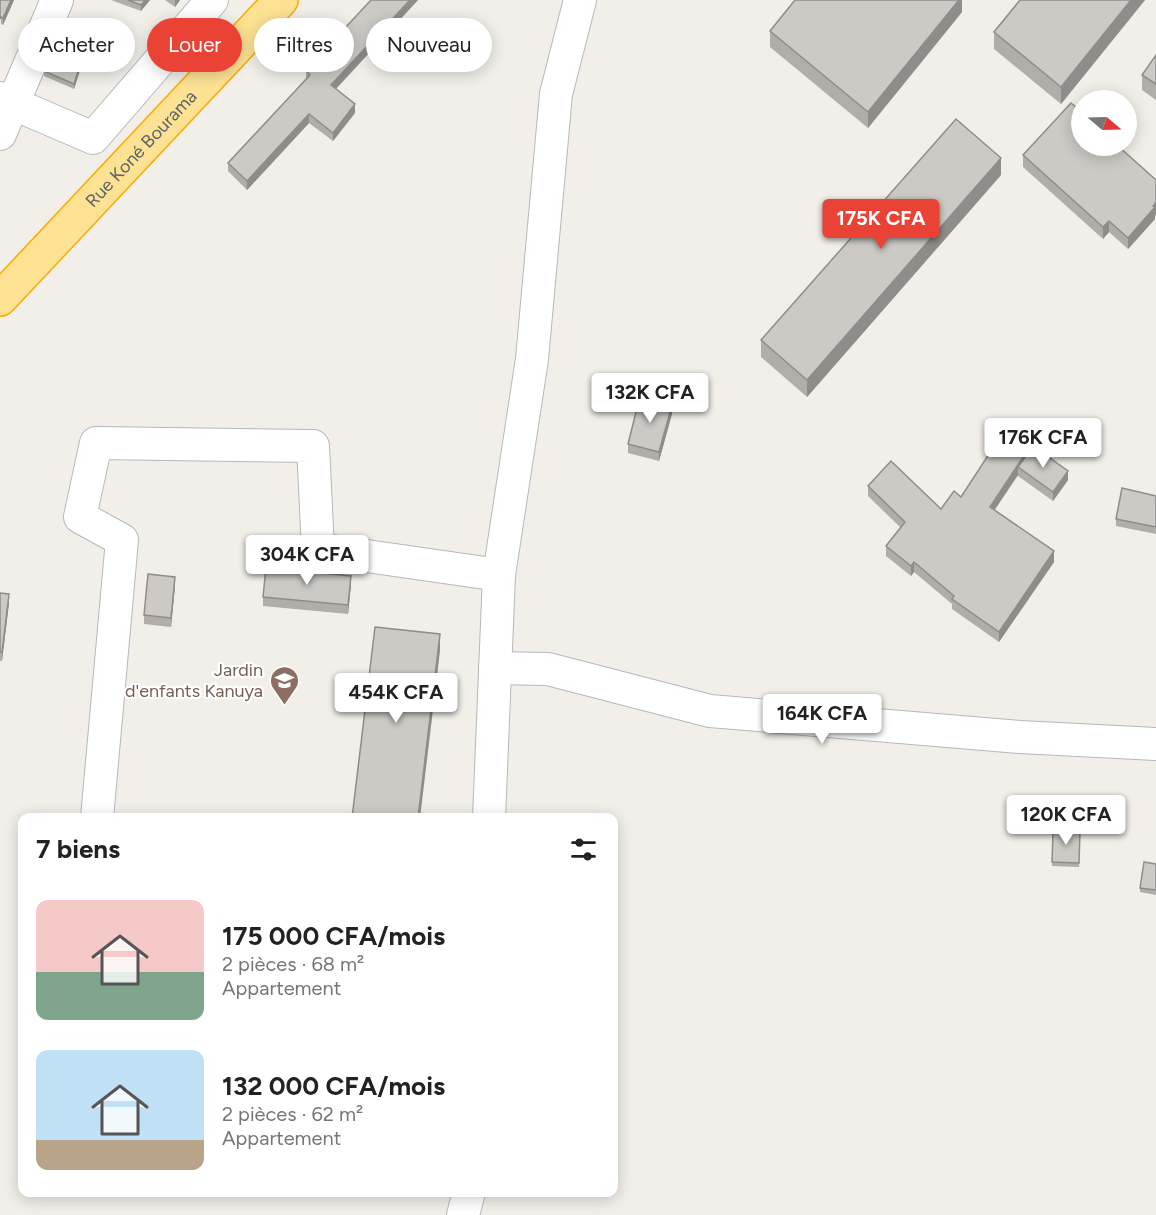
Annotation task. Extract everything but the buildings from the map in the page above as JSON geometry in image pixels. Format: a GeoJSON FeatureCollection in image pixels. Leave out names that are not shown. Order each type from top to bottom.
{"type":"FeatureCollection","features":[{"type":"Feature","properties":{"kind":"highway","name":"Rue Koné Bourama"},"geometry":{"type":"LineString","coordinates":[[0,300],[281,0]]}},
{"type":"Feature","properties":{"kind":"street"},"geometry":{"type":"LineString","coordinates":[[0,134],[6,101],[57,0]]}},
{"type":"Feature","properties":{"kind":"street"},"geometry":{"type":"LineString","coordinates":[[6,101],[93,138],[212,0]]}},
{"type":"Feature","properties":{"kind":"street"},"geometry":{"type":"LineString","coordinates":[[489,813],[499,574],[532,359],[556,94],[580,0]]}},
{"type":"Feature","properties":{"kind":"street"},"geometry":{"type":"LineString","coordinates":[[98,813],[122,540],[80,517],[96,443],[313,446],[318,549],[499,574]]}},
{"type":"Feature","properties":{"kind":"street"},"geometry":{"type":"LineString","coordinates":[[495,668],[548,669],[710,711],[1020,737],[1156,744]]}},
{"type":"Feature","properties":{"kind":"street"},"geometry":{"type":"LineString","coordinates":[[463,1215],[468,1197]]}},
{"type":"Feature","properties":{"kind":"place","name":"Jardin d'enfants Kanuya"},"geometry":{"type":"Point","coordinates":[284,706]}}]}
